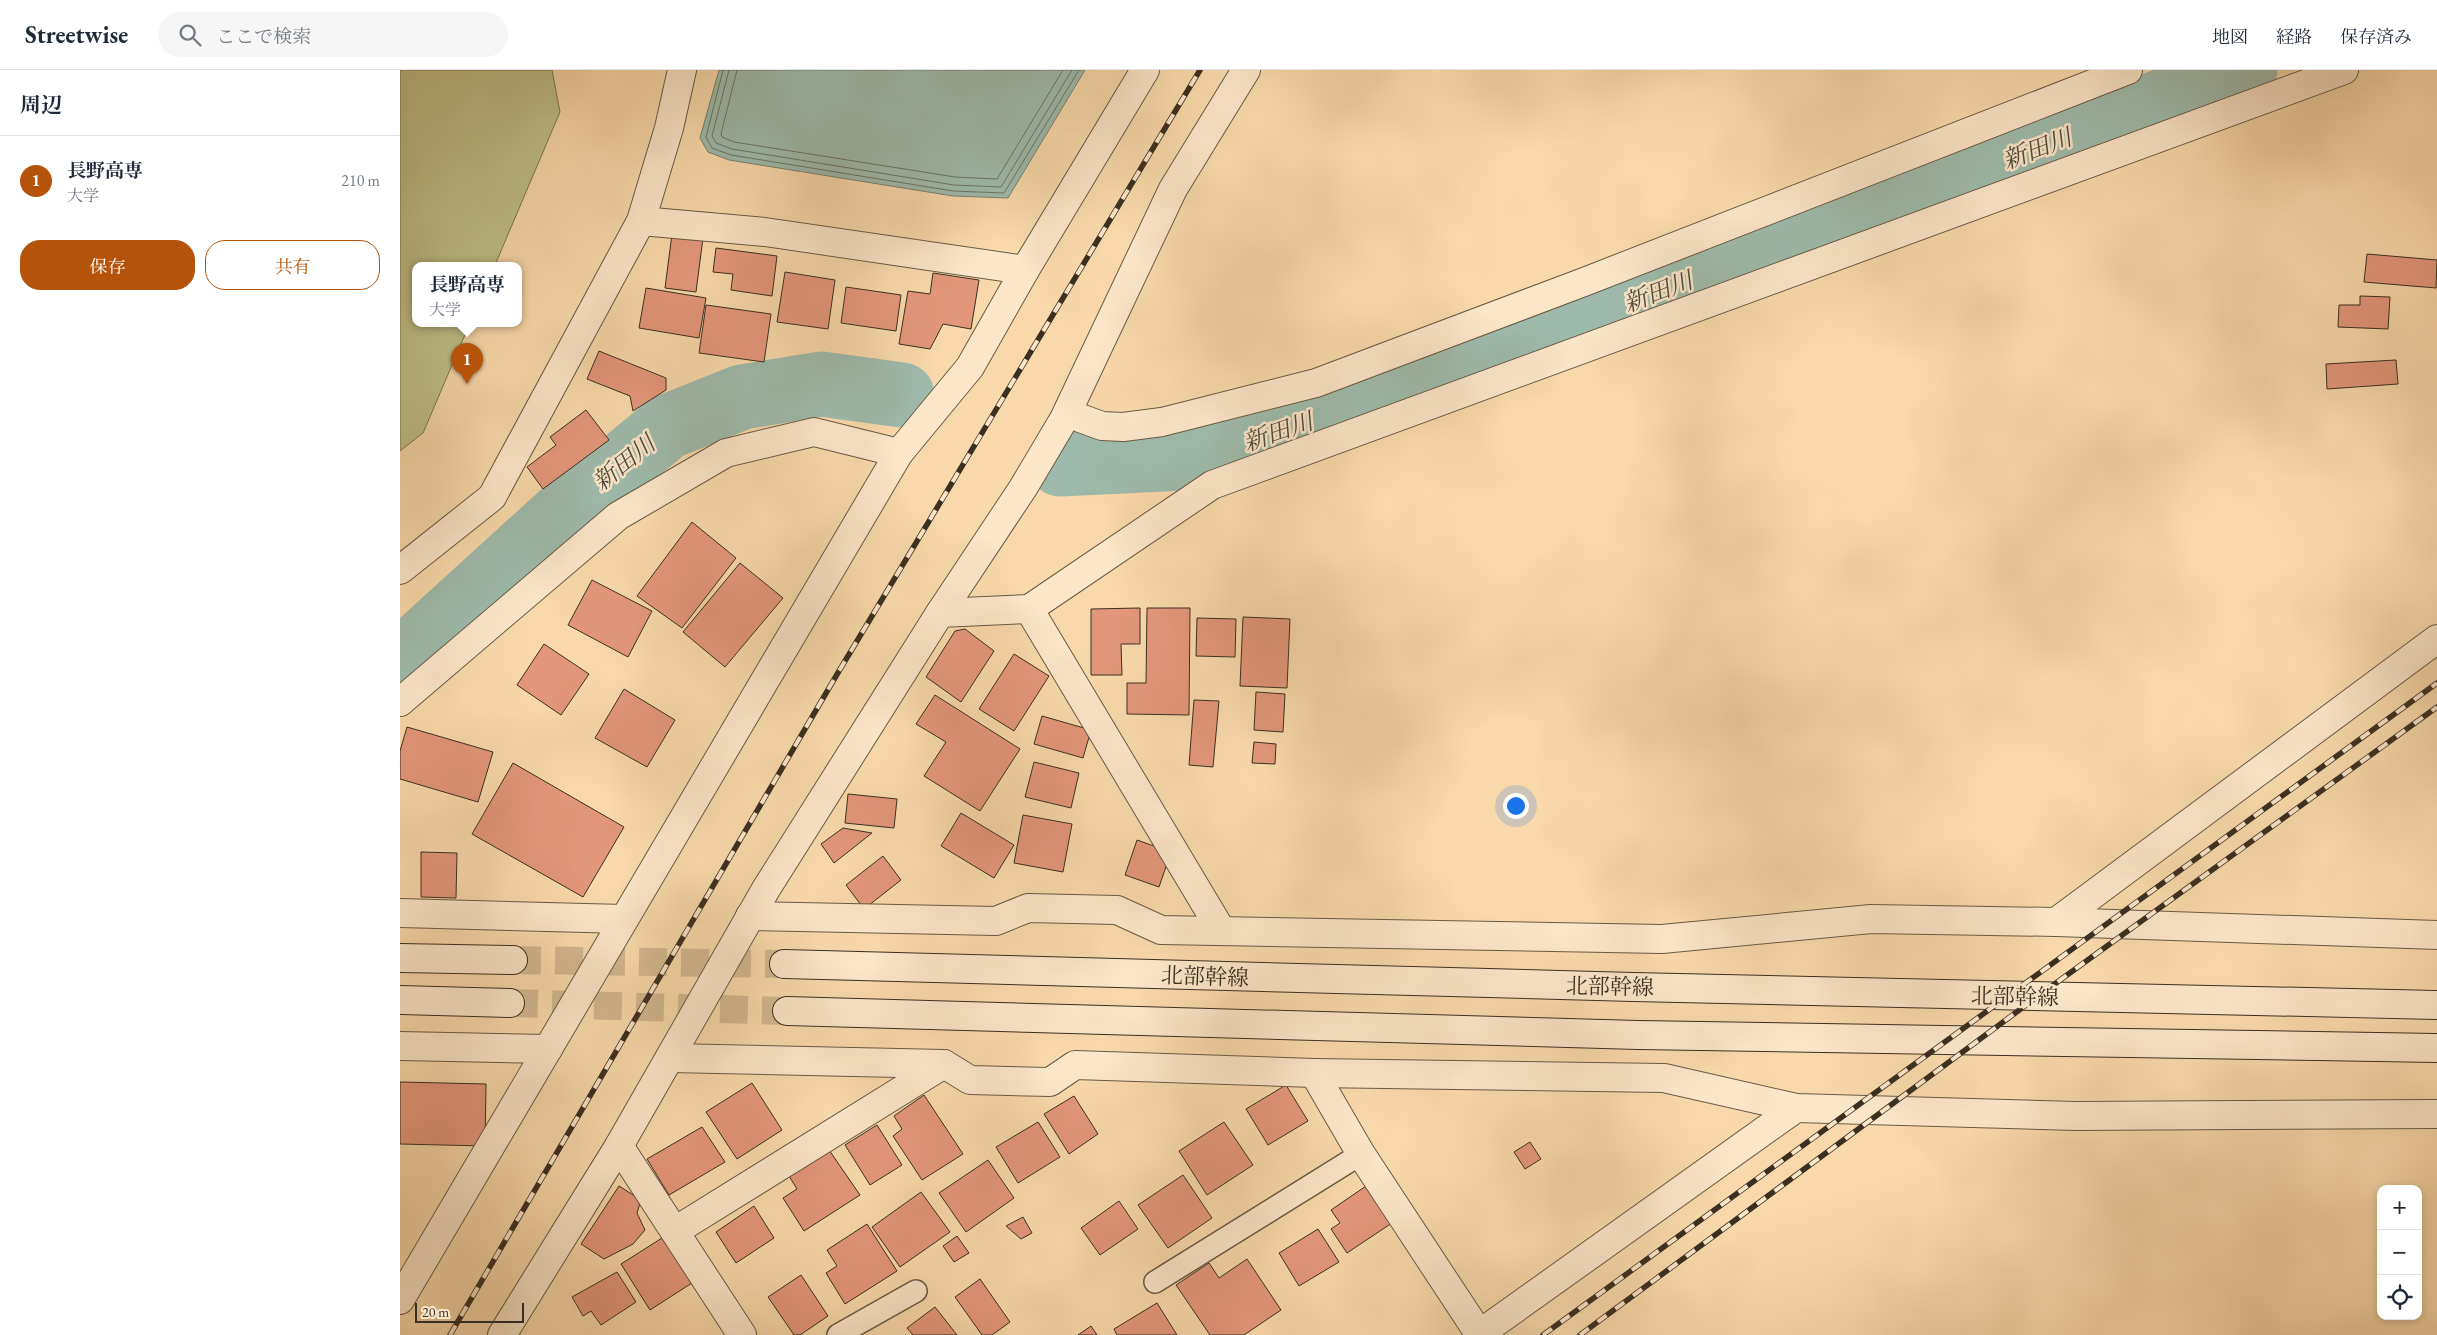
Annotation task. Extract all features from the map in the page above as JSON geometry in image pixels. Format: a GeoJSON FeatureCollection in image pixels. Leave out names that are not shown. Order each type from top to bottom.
{"type":"FeatureCollection","features":[{"type":"Feature","properties":{"kind":"street"},"geometry":{"type":"LineString","coordinates":[[400,570],[492,497],[641,221],[669,128],[682,70]]}},
{"type":"Feature","properties":{"kind":"street"},"geometry":{"type":"LineString","coordinates":[[403,1291],[900,453],[970,367],[1025,270],[1145,70]]}},
{"type":"Feature","properties":{"kind":"street"},"geometry":{"type":"LineString","coordinates":[[502,1335],[619,1146],[750,916],[875,713],[1022,488],[1067,414],[1173,189],[1246,70]]}},
{"type":"Feature","properties":{"kind":"street"},"geometry":{"type":"LineString","coordinates":[[1067,414],[1102,426],[1123,427],[1162,422],[1316,383],[1593,278],[2128,70]]}},
{"type":"Feature","properties":{"kind":"street"},"geometry":{"type":"LineString","coordinates":[[940,613],[1029,609],[1212,485],[2344,70]]}},
{"type":"Feature","properties":{"kind":"street"},"geometry":{"type":"LineString","coordinates":[[641,221],[765,232],[1025,270]]}},
{"type":"Feature","properties":{"kind":"street"},"geometry":{"type":"LineString","coordinates":[[400,702],[618,516],[726,453],[814,432],[900,453]]}},
{"type":"Feature","properties":{"kind":"street"},"geometry":{"type":"LineString","coordinates":[[1029,609],[1222,930]]}},
{"type":"Feature","properties":{"kind":"street"},"geometry":{"type":"LineString","coordinates":[[2056,922],[2437,639]]}},
{"type":"Feature","properties":{"kind":"street"},"geometry":{"type":"LineString","coordinates":[[750,916],[996,921],[1028,908],[1117,910],[1161,930],[1662,939],[1871,919],[2056,922],[2437,935]]}},
{"type":"Feature","properties":{"kind":"street"},"geometry":{"type":"LineString","coordinates":[[400,913],[624,919]]}},
{"type":"Feature","properties":{"kind":"street"},"geometry":{"type":"LineString","coordinates":[[400,958],[513,960]]}},
{"type":"Feature","properties":{"kind":"street","name":"北部幹線"},"geometry":{"type":"LineString","coordinates":[[784,964],[1633,987],[2437,1005]]}},
{"type":"Feature","properties":{"kind":"street"},"geometry":{"type":"LineString","coordinates":[[400,1000],[510,1003]]}},
{"type":"Feature","properties":{"kind":"street","name":"北部幹線"},"geometry":{"type":"LineString","coordinates":[[787,1011],[1638,1035],[2437,1048]]}},
{"type":"Feature","properties":{"kind":"street"},"geometry":{"type":"LineString","coordinates":[[400,1046],[548,1049]]}},
{"type":"Feature","properties":{"kind":"street"},"geometry":{"type":"LineString","coordinates":[[670,1058],[944,1064],[970,1080],[1050,1082],[1075,1065],[1314,1073],[1664,1078],[1796,1108],[2075,1116],[2437,1114]]}},
{"type":"Feature","properties":{"kind":"street"},"geometry":{"type":"LineString","coordinates":[[675,1231],[944,1064]]}},
{"type":"Feature","properties":{"kind":"street"},"geometry":{"type":"LineString","coordinates":[[1314,1073],[1361,1154],[1479,1335],[1796,1108]]}},
{"type":"Feature","properties":{"kind":"street"},"geometry":{"type":"LineString","coordinates":[[619,1146],[742,1335]]}},
{"type":"Feature","properties":{"kind":"lane"},"geometry":{"type":"LineString","coordinates":[[1155,1282],[1361,1154]]}},
{"type":"Feature","properties":{"kind":"lane"},"geometry":{"type":"LineString","coordinates":[[838,1335],[916,1291]]}},
{"type":"Feature","properties":{"kind":"green space"},"geometry":{"type":"Polygon","coordinates":[[[400,70],[552,70],[560,112],[496,262],[412,262],[412,327],[468,327],[423,433],[400,451],[400,70]]]}},
{"type":"Feature","properties":{"kind":"water"},"geometry":{"type":"Polygon","coordinates":[[[719,70],[1085,70],[1008,198],[953,196],[729,160],[708,152],[700,138],[719,70]]]}},
{"type":"Feature","properties":{"kind":"building"},"geometry":{"type":"Polygon","coordinates":[[[672,234],[703,238],[696,292],[665,288],[672,234]]]}},
{"type":"Feature","properties":{"kind":"building"},"geometry":{"type":"Polygon","coordinates":[[[716,248],[777,256],[772,296],[731,290],[733,274],[713,272],[716,248]]]}},
{"type":"Feature","properties":{"kind":"building"},"geometry":{"type":"Polygon","coordinates":[[[2367,254],[2437,260],[2436,288],[2364,282],[2367,254]]]}},
{"type":"Feature","properties":{"kind":"building"},"geometry":{"type":"Polygon","coordinates":[[[785,272],[835,280],[828,329],[777,322],[785,272]]]}},
{"type":"Feature","properties":{"kind":"building"},"geometry":{"type":"Polygon","coordinates":[[[933,273],[979,280],[971,329],[943,324],[930,349],[899,344],[908,291],[930,294],[933,273]]]}},
{"type":"Feature","properties":{"kind":"building"},"geometry":{"type":"Polygon","coordinates":[[[846,287],[901,295],[896,331],[841,323],[846,287]]]}},
{"type":"Feature","properties":{"kind":"building"},"geometry":{"type":"Polygon","coordinates":[[[646,288],[706,298],[699,338],[639,328],[646,288]]]}},
{"type":"Feature","properties":{"kind":"building"},"geometry":{"type":"Polygon","coordinates":[[[2360,296],[2390,297],[2388,329],[2338,327],[2339,305],[2360,305],[2360,296]]]}},
{"type":"Feature","properties":{"kind":"building"},"geometry":{"type":"Polygon","coordinates":[[[706,305],[771,314],[764,362],[699,353],[706,305]]]}},
{"type":"Feature","properties":{"kind":"building"},"geometry":{"type":"Polygon","coordinates":[[[599,351],[666,378],[666,390],[633,411],[630,396],[587,379],[599,351]]]}},
{"type":"Feature","properties":{"kind":"building"},"geometry":{"type":"Polygon","coordinates":[[[2396,360],[2398,384],[2327,389],[2326,364],[2396,360]]]}},
{"type":"Feature","properties":{"kind":"building"},"geometry":{"type":"Polygon","coordinates":[[[586,410],[609,440],[543,489],[527,467],[556,445],[550,437],[586,410]]]}},
{"type":"Feature","properties":{"kind":"building"},"geometry":{"type":"Polygon","coordinates":[[[692,522],[736,558],[682,628],[637,596],[692,522]]]}},
{"type":"Feature","properties":{"kind":"building"},"geometry":{"type":"Polygon","coordinates":[[[740,563],[783,598],[725,667],[683,632],[740,563]]]}},
{"type":"Feature","properties":{"kind":"building"},"geometry":{"type":"Polygon","coordinates":[[[592,580],[652,611],[628,657],[568,625],[592,580]]]}},
{"type":"Feature","properties":{"kind":"building"},"geometry":{"type":"Polygon","coordinates":[[[1140,608],[1140,644],[1121,644],[1122,675],[1091,675],[1091,609],[1140,608]]]}},
{"type":"Feature","properties":{"kind":"building"},"geometry":{"type":"Polygon","coordinates":[[[1147,608],[1190,608],[1189,715],[1127,714],[1127,683],[1146,683],[1147,608]]]}},
{"type":"Feature","properties":{"kind":"building"},"geometry":{"type":"Polygon","coordinates":[[[1243,617],[1290,619],[1287,688],[1240,686],[1243,617]]]}},
{"type":"Feature","properties":{"kind":"building"},"geometry":{"type":"Polygon","coordinates":[[[1197,618],[1236,619],[1235,657],[1196,656],[1197,618]]]}},
{"type":"Feature","properties":{"kind":"building"},"geometry":{"type":"Polygon","coordinates":[[[965,629],[994,651],[961,702],[926,677],[955,631],[965,629]]]}},
{"type":"Feature","properties":{"kind":"building"},"geometry":{"type":"Polygon","coordinates":[[[544,644],[589,674],[561,715],[517,685],[544,644]]]}},
{"type":"Feature","properties":{"kind":"building"},"geometry":{"type":"Polygon","coordinates":[[[1014,654],[1049,676],[1014,731],[979,709],[1014,654]]]}},
{"type":"Feature","properties":{"kind":"building"},"geometry":{"type":"Polygon","coordinates":[[[624,689],[675,720],[647,767],[595,738],[624,689]]]}},
{"type":"Feature","properties":{"kind":"building"},"geometry":{"type":"Polygon","coordinates":[[[1256,692],[1285,694],[1283,732],[1254,730],[1256,692]]]}},
{"type":"Feature","properties":{"kind":"building"},"geometry":{"type":"Polygon","coordinates":[[[935,695],[1020,749],[980,811],[924,776],[946,742],[916,724],[935,695]]]}},
{"type":"Feature","properties":{"kind":"building"},"geometry":{"type":"Polygon","coordinates":[[[1194,700],[1219,701],[1213,767],[1189,765],[1194,700]]]}},
{"type":"Feature","properties":{"kind":"building"},"geometry":{"type":"Polygon","coordinates":[[[1042,716],[1091,730],[1083,758],[1034,744],[1042,716]]]}},
{"type":"Feature","properties":{"kind":"building"},"geometry":{"type":"Polygon","coordinates":[[[407,727],[493,752],[478,802],[400,779],[400,751],[407,727]]]}},
{"type":"Feature","properties":{"kind":"building"},"geometry":{"type":"Polygon","coordinates":[[[1254,742],[1276,744],[1275,764],[1252,763],[1254,742]]]}},
{"type":"Feature","properties":{"kind":"building"},"geometry":{"type":"Polygon","coordinates":[[[1034,762],[1079,773],[1071,808],[1025,797],[1034,762]]]}},
{"type":"Feature","properties":{"kind":"building"},"geometry":{"type":"Polygon","coordinates":[[[513,763],[624,827],[583,897],[472,834],[513,763]]]}},
{"type":"Feature","properties":{"kind":"building"},"geometry":{"type":"Polygon","coordinates":[[[848,794],[897,799],[894,828],[845,823],[848,794]]]}},
{"type":"Feature","properties":{"kind":"building"},"geometry":{"type":"Polygon","coordinates":[[[961,813],[1014,845],[994,878],[941,846],[961,813]]]}},
{"type":"Feature","properties":{"kind":"building"},"geometry":{"type":"Polygon","coordinates":[[[1023,815],[1072,824],[1063,872],[1014,863],[1023,815]]]}},
{"type":"Feature","properties":{"kind":"building"},"geometry":{"type":"Polygon","coordinates":[[[843,828],[872,833],[834,863],[821,844],[843,828]]]}},
{"type":"Feature","properties":{"kind":"building"},"geometry":{"type":"Polygon","coordinates":[[[1137,840],[1171,852],[1159,887],[1125,875],[1137,840]]]}},
{"type":"Feature","properties":{"kind":"building"},"geometry":{"type":"Polygon","coordinates":[[[421,852],[457,853],[456,898],[421,897],[421,852]]]}},
{"type":"Feature","properties":{"kind":"building"},"geometry":{"type":"Polygon","coordinates":[[[883,856],[901,880],[864,909],[846,885],[883,856]]]}},
{"type":"Feature","properties":{"kind":"building"},"geometry":{"type":"Polygon","coordinates":[[[400,1082],[486,1084],[485,1146],[400,1144],[400,1082]]]}},
{"type":"Feature","properties":{"kind":"building"},"geometry":{"type":"Polygon","coordinates":[[[752,1083],[782,1130],[737,1159],[706,1112],[752,1083]]]}},
{"type":"Feature","properties":{"kind":"building"},"geometry":{"type":"Polygon","coordinates":[[[1286,1085],[1308,1121],[1268,1145],[1246,1109],[1286,1085]]]}},
{"type":"Feature","properties":{"kind":"building"},"geometry":{"type":"Polygon","coordinates":[[[924,1095],[963,1154],[922,1180],[893,1136],[902,1129],[894,1116],[924,1095]]]}},
{"type":"Feature","properties":{"kind":"building"},"geometry":{"type":"Polygon","coordinates":[[[1074,1096],[1098,1134],[1069,1154],[1044,1114],[1074,1096]]]}},
{"type":"Feature","properties":{"kind":"building"},"geometry":{"type":"Polygon","coordinates":[[[1038,1122],[1060,1157],[1018,1183],[996,1147],[1038,1122]]]}},
{"type":"Feature","properties":{"kind":"building"},"geometry":{"type":"Polygon","coordinates":[[[1224,1122],[1253,1165],[1207,1195],[1179,1151],[1224,1122]]]}},
{"type":"Feature","properties":{"kind":"building"},"geometry":{"type":"Polygon","coordinates":[[[877,1125],[902,1165],[870,1185],[845,1145],[877,1125]]]}},
{"type":"Feature","properties":{"kind":"building"},"geometry":{"type":"Polygon","coordinates":[[[702,1127],[725,1162],[669,1195],[647,1159],[702,1127]]]}},
{"type":"Feature","properties":{"kind":"building"},"geometry":{"type":"Polygon","coordinates":[[[1530,1142],[1541,1159],[1525,1169],[1514,1152],[1530,1142]]]}},
{"type":"Feature","properties":{"kind":"building"},"geometry":{"type":"Polygon","coordinates":[[[829,1150],[860,1195],[804,1231],[783,1198],[797,1189],[789,1176],[829,1150]]]}},
{"type":"Feature","properties":{"kind":"building"},"geometry":{"type":"Polygon","coordinates":[[[988,1160],[1014,1198],[966,1232],[939,1193],[988,1160]]]}},
{"type":"Feature","properties":{"kind":"building"},"geometry":{"type":"Polygon","coordinates":[[[1183,1175],[1212,1218],[1168,1248],[1138,1205],[1183,1175]]]}},
{"type":"Feature","properties":{"kind":"building"},"geometry":{"type":"Polygon","coordinates":[[[1369,1184],[1395,1221],[1347,1253],[1331,1229],[1340,1223],[1331,1210],[1369,1184]]]}},
{"type":"Feature","properties":{"kind":"building"},"geometry":{"type":"Polygon","coordinates":[[[619,1186],[641,1200],[637,1213],[645,1230],[633,1244],[604,1259],[581,1244],[619,1186]]]}},
{"type":"Feature","properties":{"kind":"building"},"geometry":{"type":"Polygon","coordinates":[[[921,1192],[950,1232],[900,1267],[872,1227],[921,1192]]]}},
{"type":"Feature","properties":{"kind":"building"},"geometry":{"type":"Polygon","coordinates":[[[1119,1201],[1138,1229],[1100,1255],[1081,1228],[1119,1201]]]}},
{"type":"Feature","properties":{"kind":"building"},"geometry":{"type":"Polygon","coordinates":[[[754,1206],[774,1238],[736,1263],[716,1232],[754,1206]]]}},
{"type":"Feature","properties":{"kind":"building"},"geometry":{"type":"Polygon","coordinates":[[[1023,1217],[1032,1233],[1021,1239],[1006,1226],[1023,1217]]]}},
{"type":"Feature","properties":{"kind":"building"},"geometry":{"type":"Polygon","coordinates":[[[867,1224],[897,1271],[845,1304],[826,1273],[837,1266],[827,1250],[867,1224]]]}},
{"type":"Feature","properties":{"kind":"building"},"geometry":{"type":"Polygon","coordinates":[[[1318,1229],[1339,1262],[1299,1286],[1279,1253],[1318,1229]]]}},
{"type":"Feature","properties":{"kind":"building"},"geometry":{"type":"Polygon","coordinates":[[[957,1236],[969,1253],[954,1262],[943,1246],[957,1236]]]}},
{"type":"Feature","properties":{"kind":"building"},"geometry":{"type":"Polygon","coordinates":[[[662,1238],[692,1283],[650,1310],[621,1264],[662,1238]]]}},
{"type":"Feature","properties":{"kind":"building"},"geometry":{"type":"Polygon","coordinates":[[[1247,1259],[1281,1310],[1244,1335],[1210,1335],[1176,1285],[1209,1263],[1219,1278],[1247,1259]]]}},
{"type":"Feature","properties":{"kind":"building"},"geometry":{"type":"Polygon","coordinates":[[[617,1272],[636,1302],[601,1325],[591,1311],[583,1316],[572,1297],[617,1272]]]}},
{"type":"Feature","properties":{"kind":"building"},"geometry":{"type":"Polygon","coordinates":[[[801,1275],[828,1316],[800,1335],[794,1335],[768,1297],[801,1275]]]}},
{"type":"Feature","properties":{"kind":"building"},"geometry":{"type":"Polygon","coordinates":[[[980,1279],[1010,1322],[992,1335],[982,1335],[955,1297],[980,1279]]]}},
{"type":"Feature","properties":{"kind":"building"},"geometry":{"type":"Polygon","coordinates":[[[1157,1303],[1177,1335],[1117,1335],[1114,1329],[1157,1303]]]}},
{"type":"Feature","properties":{"kind":"building"},"geometry":{"type":"Polygon","coordinates":[[[935,1307],[957,1335],[913,1335],[907,1328],[935,1307]]]}},
{"type":"Feature","properties":{"kind":"building"},"geometry":{"type":"Polygon","coordinates":[[[1091,1326],[1097,1335],[1078,1335],[1091,1326]]]}},
{"type":"Feature","properties":{"kind":"waterway","name":"新田川"},"geometry":{"type":"LineString","coordinates":[[1060,464],[1204,457],[1446,373],[2245,70]]}},
{"type":"Feature","properties":{"kind":"waterway","name":"新田川"},"geometry":{"type":"LineString","coordinates":[[400,662],[568,509],[667,427],[742,397],[821,384],[902,395]]}},
{"type":"Feature","properties":{"kind":"tunnel"},"geometry":{"type":"LineString","coordinates":[[513,960],[784,964]]}},
{"type":"Feature","properties":{"kind":"tunnel"},"geometry":{"type":"LineString","coordinates":[[510,1003],[787,1011]]}},
{"type":"Feature","properties":{"kind":"railway"},"geometry":{"type":"LineString","coordinates":[[450,1335],[839,671],[1200,70]]}},
{"type":"Feature","properties":{"kind":"railway"},"geometry":{"type":"LineString","coordinates":[[1543,1335],[2437,683]]}},
{"type":"Feature","properties":{"kind":"railway"},"geometry":{"type":"LineString","coordinates":[[1580,1335],[2045,991],[2437,707]]}},
{"type":"Feature","properties":{"kind":"place","name":"長野高専"},"geometry":{"type":"Point","coordinates":[467,384]}}]}
